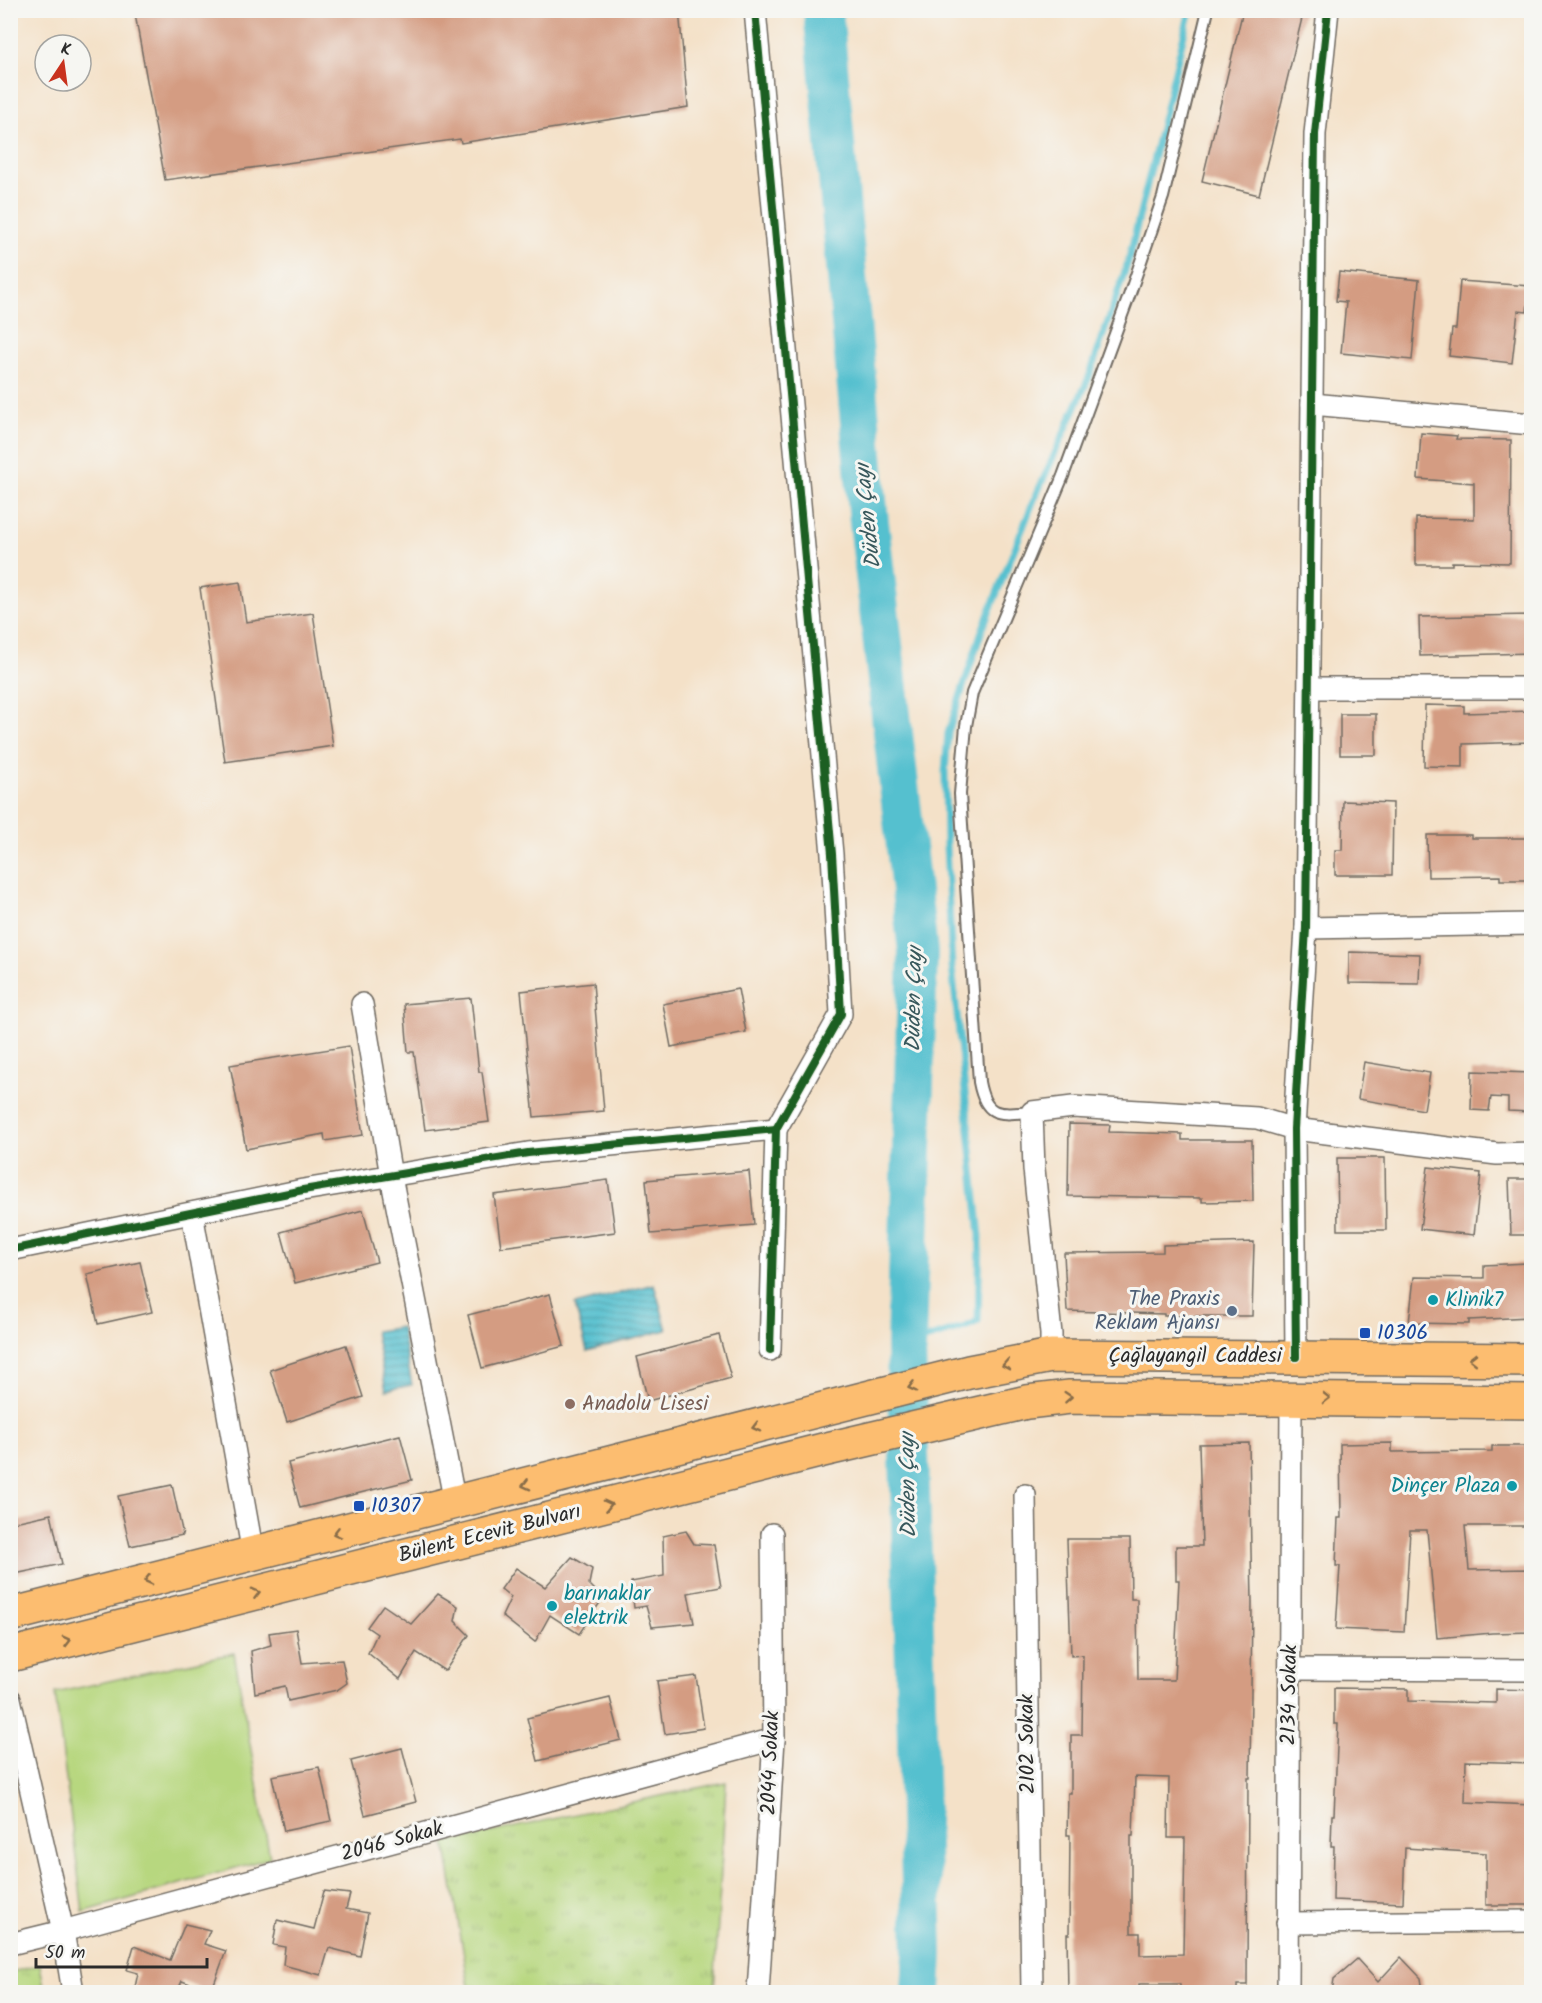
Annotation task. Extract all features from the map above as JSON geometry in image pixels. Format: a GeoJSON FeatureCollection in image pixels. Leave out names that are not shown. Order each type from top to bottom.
{"type":"FeatureCollection","features":[{"type":"Feature","properties":{"kind":"main road","name":"Çağlayangil Caddesi"},"geometry":{"type":"LineString","coordinates":[[969,1372],[1051,1356],[1532,1360]]}},
{"type":"Feature","properties":{"kind":"main road","name":"Bülent Ecevit Bulvarı"},"geometry":{"type":"LineString","coordinates":[[10,1615],[969,1372]]}},
{"type":"Feature","properties":{"kind":"main road","name":"Çağlayangil Caddesi"},"geometry":{"type":"LineString","coordinates":[[969,1416],[1028,1402],[1070,1396],[1532,1402]]}},
{"type":"Feature","properties":{"kind":"main road","name":"Bülent Ecevit Bulvarı"},"geometry":{"type":"LineString","coordinates":[[10,1655],[823,1450],[969,1416]]}},
{"type":"Feature","properties":{"kind":"street"},"geometry":{"type":"LineString","coordinates":[[755,10],[832,854],[841,1014],[776,1129],[770,1350]]}},
{"type":"Feature","properties":{"kind":"street"},"geometry":{"type":"LineString","coordinates":[[1296,1357],[1294,1129],[1306,928],[1315,134],[1328,10]]}},
{"type":"Feature","properties":{"kind":"street"},"geometry":{"type":"LineString","coordinates":[[1312,404],[1532,424]]}},
{"type":"Feature","properties":{"kind":"street"},"geometry":{"type":"LineString","coordinates":[[1310,688],[1532,688]]}},
{"type":"Feature","properties":{"kind":"street"},"geometry":{"type":"LineString","coordinates":[[1306,928],[1532,924]]}},
{"type":"Feature","properties":{"kind":"street"},"geometry":{"type":"LineString","coordinates":[[362,1004],[391,1176],[455,1503]]}},
{"type":"Feature","properties":{"kind":"street"},"geometry":{"type":"LineString","coordinates":[[1051,1356],[1034,1169],[1032,1112],[1073,1107],[1246,1117],[1294,1129],[1497,1154],[1532,1153]]}},
{"type":"Feature","properties":{"kind":"street"},"geometry":{"type":"LineString","coordinates":[[10,1250],[303,1190],[528,1153],[776,1129]]}},
{"type":"Feature","properties":{"kind":"street"},"geometry":{"type":"LineString","coordinates":[[192,1213],[253,1554]]}},
{"type":"Feature","properties":{"kind":"street","name":"2134 Sokak"},"geometry":{"type":"LineString","coordinates":[[1288,1992],[1291,1398]]}},
{"type":"Feature","properties":{"kind":"street","name":"2102 Sokak"},"geometry":{"type":"LineString","coordinates":[[1025,1495],[1032,1992]]}},
{"type":"Feature","properties":{"kind":"street","name":"2044 Sokak"},"geometry":{"type":"LineString","coordinates":[[758,1992],[774,1739],[772,1534]]}},
{"type":"Feature","properties":{"kind":"street"},"geometry":{"type":"LineString","coordinates":[[1290,1669],[1532,1670]]}},
{"type":"Feature","properties":{"kind":"street"},"geometry":{"type":"LineString","coordinates":[[10,1699],[63,1932],[73,1992]]}},
{"type":"Feature","properties":{"kind":"street","name":"2046 Sokak"},"geometry":{"type":"LineString","coordinates":[[10,1944],[63,1932],[774,1739]]}},
{"type":"Feature","properties":{"kind":"street"},"geometry":{"type":"LineString","coordinates":[[1287,1923],[1532,1922]]}},
{"type":"Feature","properties":{"kind":"lane"},"geometry":{"type":"LineString","coordinates":[[1032,1112],[1002,1114],[987,1107],[979,1082],[960,794],[966,726],[972,693],[1063,476],[1163,196],[1208,10]]}},
{"type":"Feature","properties":{"kind":"green space"},"geometry":{"type":"Polygon","coordinates":[[[234,1653],[270,1858],[83,1912],[55,1693],[234,1653]]]}},
{"type":"Feature","properties":{"kind":"green space"},"geometry":{"type":"Polygon","coordinates":[[[726,1782],[714,1992],[470,1992],[445,1842],[726,1782]]]}},
{"type":"Feature","properties":{"kind":"green space"},"geometry":{"type":"Polygon","coordinates":[[[40,1965],[45,1992],[11,1992],[11,1972],[40,1965]]]}},
{"type":"Feature","properties":{"kind":"water"},"geometry":{"type":"Polygon","coordinates":[[[654,1284],[667,1330],[587,1351],[575,1305],[654,1284]]]}},
{"type":"Feature","properties":{"kind":"water"},"geometry":{"type":"Polygon","coordinates":[[[401,1327],[412,1385],[386,1390],[375,1331],[401,1327]]]}},
{"type":"Feature","properties":{"kind":"building"},"geometry":{"type":"Polygon","coordinates":[[[160,10],[679,10],[688,107],[461,143],[460,139],[165,180],[135,14],[160,10]]]}},
{"type":"Feature","properties":{"kind":"building"},"geometry":{"type":"Polygon","coordinates":[[[1243,10],[1304,10],[1259,195],[1202,181],[1243,10]]]}},
{"type":"Feature","properties":{"kind":"building"},"geometry":{"type":"Polygon","coordinates":[[[1339,272],[1419,280],[1412,360],[1341,353],[1346,302],[1336,301],[1339,272]]]}},
{"type":"Feature","properties":{"kind":"building"},"geometry":{"type":"Polygon","coordinates":[[[1460,281],[1530,286],[1527,312],[1518,311],[1512,363],[1449,356],[1452,329],[1456,329],[1460,281]]]}},
{"type":"Feature","properties":{"kind":"building"},"geometry":{"type":"Polygon","coordinates":[[[1421,433],[1457,436],[1456,439],[1511,440],[1510,563],[1452,562],[1452,565],[1416,565],[1416,518],[1474,519],[1474,483],[1418,479],[1421,433]]]}},
{"type":"Feature","properties":{"kind":"building"},"geometry":{"type":"Polygon","coordinates":[[[240,582],[246,622],[313,613],[333,746],[225,762],[200,588],[240,582]]]}},
{"type":"Feature","properties":{"kind":"building"},"geometry":{"type":"Polygon","coordinates":[[[1532,615],[1532,653],[1420,656],[1419,617],[1532,615]]]}},
{"type":"Feature","properties":{"kind":"building"},"geometry":{"type":"Polygon","coordinates":[[[1425,705],[1464,706],[1464,713],[1532,711],[1532,742],[1463,744],[1463,767],[1424,766],[1425,705]]]}},
{"type":"Feature","properties":{"kind":"building"},"geometry":{"type":"Polygon","coordinates":[[[1340,714],[1376,714],[1376,755],[1340,755],[1340,714]]]}},
{"type":"Feature","properties":{"kind":"building"},"geometry":{"type":"Polygon","coordinates":[[[1343,801],[1393,803],[1392,875],[1335,875],[1335,850],[1342,850],[1343,801]]]}},
{"type":"Feature","properties":{"kind":"building"},"geometry":{"type":"Polygon","coordinates":[[[1427,835],[1532,838],[1532,880],[1500,880],[1500,876],[1428,877],[1427,835]]]}},
{"type":"Feature","properties":{"kind":"building"},"geometry":{"type":"Polygon","coordinates":[[[1349,952],[1420,954],[1419,984],[1349,983],[1349,952]]]}},
{"type":"Feature","properties":{"kind":"building"},"geometry":{"type":"Polygon","coordinates":[[[593,983],[604,1111],[534,1117],[521,991],[593,983]]]}},
{"type":"Feature","properties":{"kind":"building"},"geometry":{"type":"Polygon","coordinates":[[[738,989],[746,1032],[671,1047],[663,1004],[738,989]]]}},
{"type":"Feature","properties":{"kind":"building"},"geometry":{"type":"Polygon","coordinates":[[[471,998],[479,1072],[482,1072],[489,1122],[425,1130],[414,1052],[408,1052],[404,1004],[471,998]]]}},
{"type":"Feature","properties":{"kind":"building"},"geometry":{"type":"Polygon","coordinates":[[[349,1046],[363,1135],[325,1141],[324,1134],[246,1149],[230,1065],[349,1046]]]}},
{"type":"Feature","properties":{"kind":"building"},"geometry":{"type":"Polygon","coordinates":[[[1364,1062],[1430,1073],[1424,1110],[1358,1099],[1364,1062]]]}},
{"type":"Feature","properties":{"kind":"building"},"geometry":{"type":"Polygon","coordinates":[[[1472,1071],[1532,1073],[1531,1112],[1508,1111],[1508,1098],[1491,1097],[1489,1111],[1471,1110],[1472,1071]]]}},
{"type":"Feature","properties":{"kind":"building"},"geometry":{"type":"Polygon","coordinates":[[[1069,1124],[1110,1125],[1109,1132],[1182,1134],[1182,1140],[1252,1140],[1253,1201],[1202,1202],[1202,1198],[1068,1196],[1069,1124]]]}},
{"type":"Feature","properties":{"kind":"building"},"geometry":{"type":"Polygon","coordinates":[[[1337,1158],[1385,1158],[1386,1230],[1338,1230],[1337,1158]]]}},
{"type":"Feature","properties":{"kind":"building"},"geometry":{"type":"Polygon","coordinates":[[[1428,1167],[1481,1173],[1474,1235],[1420,1229],[1428,1167]]]}},
{"type":"Feature","properties":{"kind":"building"},"geometry":{"type":"Polygon","coordinates":[[[749,1171],[754,1225],[651,1234],[646,1180],[749,1171]]]}},
{"type":"Feature","properties":{"kind":"building"},"geometry":{"type":"Polygon","coordinates":[[[1509,1179],[1532,1179],[1532,1235],[1511,1235],[1509,1179]]]}},
{"type":"Feature","properties":{"kind":"building"},"geometry":{"type":"Polygon","coordinates":[[[608,1180],[615,1232],[501,1247],[494,1195],[608,1180]]]}},
{"type":"Feature","properties":{"kind":"building"},"geometry":{"type":"Polygon","coordinates":[[[363,1210],[377,1262],[295,1283],[281,1232],[363,1210]]]}},
{"type":"Feature","properties":{"kind":"building"},"geometry":{"type":"Polygon","coordinates":[[[1254,1242],[1252,1316],[1164,1316],[1164,1314],[1067,1311],[1064,1253],[1163,1252],[1163,1245],[1254,1242]]]}},
{"type":"Feature","properties":{"kind":"building"},"geometry":{"type":"Polygon","coordinates":[[[140,1262],[152,1312],[98,1324],[87,1274],[140,1262]]]}},
{"type":"Feature","properties":{"kind":"building"},"geometry":{"type":"Polygon","coordinates":[[[1527,1263],[1529,1317],[1469,1320],[1469,1324],[1409,1323],[1414,1277],[1484,1278],[1484,1265],[1527,1263]]]}},
{"type":"Feature","properties":{"kind":"building"},"geometry":{"type":"Polygon","coordinates":[[[550,1294],[564,1346],[482,1368],[468,1315],[550,1294]]]}},
{"type":"Feature","properties":{"kind":"building"},"geometry":{"type":"Polygon","coordinates":[[[719,1335],[731,1378],[648,1401],[637,1357],[719,1335]]]}},
{"type":"Feature","properties":{"kind":"building"},"geometry":{"type":"Polygon","coordinates":[[[346,1345],[363,1397],[287,1422],[270,1370],[346,1345]]]}},
{"type":"Feature","properties":{"kind":"building"},"geometry":{"type":"Polygon","coordinates":[[[400,1435],[412,1480],[300,1508],[288,1463],[400,1435]]]}},
{"type":"Feature","properties":{"kind":"building"},"geometry":{"type":"Polygon","coordinates":[[[1249,1443],[1252,1603],[1247,1985],[1237,1985],[1237,1992],[1180,1992],[1180,1984],[1139,1984],[1139,1992],[1068,1992],[1070,1835],[1067,1835],[1068,1793],[1071,1793],[1071,1735],[1082,1735],[1083,1655],[1071,1656],[1067,1539],[1130,1539],[1131,1599],[1137,1599],[1138,1680],[1174,1680],[1179,1580],[1176,1580],[1176,1546],[1202,1546],[1199,1444],[1249,1443]],[[1135,1777],[1133,1836],[1131,1836],[1131,1933],[1140,1933],[1140,1955],[1183,1954],[1185,1838],[1168,1838],[1169,1778],[1135,1777]]]}},
{"type":"Feature","properties":{"kind":"building"},"geometry":{"type":"Polygon","coordinates":[[[1392,1443],[1392,1452],[1492,1451],[1492,1446],[1532,1446],[1532,1526],[1465,1526],[1469,1570],[1532,1569],[1532,1632],[1437,1638],[1427,1530],[1410,1530],[1404,1632],[1336,1629],[1340,1566],[1336,1566],[1338,1518],[1341,1518],[1340,1444],[1392,1443]]]}},
{"type":"Feature","properties":{"kind":"building"},"geometry":{"type":"Polygon","coordinates":[[[172,1485],[183,1535],[130,1546],[118,1496],[172,1485]]]}},
{"type":"Feature","properties":{"kind":"building"},"geometry":{"type":"Polygon","coordinates":[[[51,1514],[62,1564],[10,1575],[10,1523],[51,1514]]]}},
{"type":"Feature","properties":{"kind":"building"},"geometry":{"type":"Polygon","coordinates":[[[686,1531],[694,1544],[714,1545],[721,1587],[688,1593],[694,1623],[652,1627],[646,1606],[634,1608],[631,1582],[664,1576],[663,1536],[686,1531]]]}},
{"type":"Feature","properties":{"kind":"building","name":"barınaklar elektrik"},"geometry":{"type":"Polygon","coordinates":[[[572,1557],[592,1569],[589,1584],[603,1598],[579,1634],[550,1615],[535,1642],[502,1616],[511,1597],[501,1589],[516,1568],[545,1587],[572,1557]]]}},
{"type":"Feature","properties":{"kind":"building"},"geometry":{"type":"Polygon","coordinates":[[[438,1594],[458,1606],[455,1621],[469,1635],[445,1671],[416,1652],[400,1679],[368,1653],[377,1634],[367,1627],[383,1605],[411,1624],[438,1594]]]}},
{"type":"Feature","properties":{"kind":"building"},"geometry":{"type":"Polygon","coordinates":[[[296,1629],[302,1663],[342,1660],[347,1683],[337,1690],[288,1701],[285,1686],[255,1693],[251,1651],[271,1645],[269,1633],[296,1629]]]}},
{"type":"Feature","properties":{"kind":"building"},"geometry":{"type":"Polygon","coordinates":[[[696,1676],[704,1728],[665,1734],[657,1681],[696,1676]]]}},
{"type":"Feature","properties":{"kind":"building"},"geometry":{"type":"Polygon","coordinates":[[[1334,1688],[1408,1689],[1408,1701],[1496,1703],[1496,1689],[1532,1690],[1532,1763],[1466,1761],[1465,1802],[1532,1805],[1532,1905],[1486,1905],[1486,1853],[1405,1848],[1403,1903],[1333,1900],[1334,1846],[1331,1846],[1338,1724],[1334,1724],[1334,1688]]]}},
{"type":"Feature","properties":{"kind":"building"},"geometry":{"type":"Polygon","coordinates":[[[610,1698],[621,1740],[538,1761],[527,1718],[610,1698]]]}},
{"type":"Feature","properties":{"kind":"building"},"geometry":{"type":"Polygon","coordinates":[[[402,1748],[416,1802],[365,1815],[351,1761],[402,1748]]]}},
{"type":"Feature","properties":{"kind":"building"},"geometry":{"type":"Polygon","coordinates":[[[319,1767],[331,1821],[284,1831],[272,1776],[319,1767]]]}},
{"type":"Feature","properties":{"kind":"building"},"geometry":{"type":"Polygon","coordinates":[[[324,1891],[350,1894],[346,1909],[368,1913],[360,1956],[329,1948],[321,1975],[283,1965],[285,1947],[273,1945],[277,1920],[314,1929],[324,1891]]]}},
{"type":"Feature","properties":{"kind":"building"},"geometry":{"type":"Polygon","coordinates":[[[185,1924],[210,1930],[204,1944],[226,1951],[211,1992],[182,1981],[177,1992],[134,1992],[138,1973],[127,1970],[134,1946],[170,1960],[185,1924]]]}},
{"type":"Feature","properties":{"kind":"building"},"geometry":{"type":"Polygon","coordinates":[[[1401,1957],[1421,1978],[1423,1992],[1332,1992],[1334,1979],[1357,1959],[1378,1982],[1401,1957]]]}},
{"type":"Feature","properties":{"kind":"waterway","name":"Düden Çayı"},"geometry":{"type":"LineString","coordinates":[[823,10],[869,522],[918,952],[906,1345],[923,1954],[921,1992]]}},
{"type":"Feature","properties":{"kind":"waterway"},"geometry":{"type":"LineString","coordinates":[[906,1345],[978,1321],[980,1236],[952,966],[946,845],[945,772],[948,733],[981,633],[1034,500],[1089,377],[1128,262],[1190,10]]}},
{"type":"Feature","properties":{"kind":"cycle path"},"geometry":{"type":"LineString","coordinates":[[755,10],[832,854],[841,1014],[776,1129]]}},
{"type":"Feature","properties":{"kind":"cycle path"},"geometry":{"type":"LineString","coordinates":[[1296,1357],[1294,1129],[1306,928],[1315,134],[1328,10]]}},
{"type":"Feature","properties":{"kind":"cycle path"},"geometry":{"type":"LineString","coordinates":[[10,1250],[303,1190],[528,1153],[776,1129],[770,1350]]}},
{"type":"Feature","properties":{"kind":"place","name":"Klinik7"},"geometry":{"type":"Point","coordinates":[1433,1300]}},
{"type":"Feature","properties":{"kind":"place","name":"The Praxis Reklam Ajansı"},"geometry":{"type":"Point","coordinates":[1232,1311]}},
{"type":"Feature","properties":{"kind":"place","name":"10306"},"geometry":{"type":"Point","coordinates":[1365,1333]}},
{"type":"Feature","properties":{"kind":"place","name":"Anadolu Lisesi"},"geometry":{"type":"Point","coordinates":[570,1404]}},
{"type":"Feature","properties":{"kind":"place","name":"Dinçer Plaza"},"geometry":{"type":"Point","coordinates":[1512,1486]}},
{"type":"Feature","properties":{"kind":"place","name":"10307"},"geometry":{"type":"Point","coordinates":[359,1506]}},
{"type":"Feature","properties":{"kind":"place","name":"barınaklar elektrik"},"geometry":{"type":"Point","coordinates":[552,1606]}}]}
